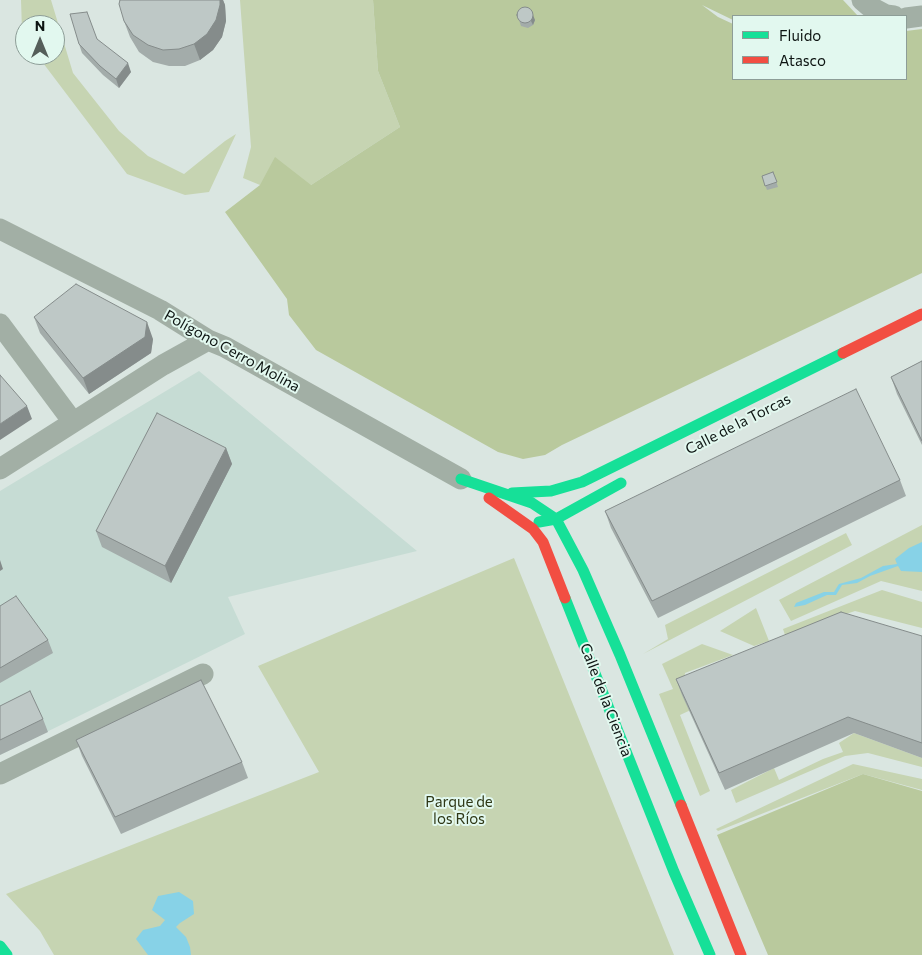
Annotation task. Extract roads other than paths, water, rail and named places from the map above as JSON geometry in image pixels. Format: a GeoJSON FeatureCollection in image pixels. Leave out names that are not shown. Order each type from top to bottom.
{"type":"FeatureCollection","features":[{"type":"Feature","properties":{"kind":"street"},"geometry":{"type":"LineString","coordinates":[[862,0],[886,15]]}},
{"type":"Feature","properties":{"kind":"street"},"geometry":{"type":"LineString","coordinates":[[907,18],[922,16]]}},
{"type":"Feature","properties":{"kind":"street","name":"Polígono Cerro Molina"},"geometry":{"type":"LineString","coordinates":[[0,229],[160,310],[208,340],[225,347],[461,479]]}},
{"type":"Feature","properties":{"kind":"street"},"geometry":{"type":"LineString","coordinates":[[501,492],[513,494],[535,493],[566,488],[582,482],[922,314]]}},
{"type":"Feature","properties":{"kind":"street"},"geometry":{"type":"LineString","coordinates":[[1,327],[73,422]]}},
{"type":"Feature","properties":{"kind":"street"},"geometry":{"type":"LineString","coordinates":[[0,469],[163,365],[208,340]]}},
{"type":"Feature","properties":{"kind":"street"},"geometry":{"type":"LineString","coordinates":[[526,522],[543,516],[556,519],[634,477]]}},
{"type":"Feature","properties":{"kind":"street"},"geometry":{"type":"LineString","coordinates":[[461,479],[532,502],[543,516]]}},
{"type":"Feature","properties":{"kind":"street","name":"Calle de la Ciencia"},"geometry":{"type":"LineString","coordinates":[[461,479],[526,522],[539,534],[667,855],[710,955]]}},
{"type":"Feature","properties":{"kind":"street"},"geometry":{"type":"LineString","coordinates":[[543,542],[543,516],[557,494],[566,488]]}},
{"type":"Feature","properties":{"kind":"street","name":"Calle de la Ciencia"},"geometry":{"type":"LineString","coordinates":[[556,519],[583,570],[620,655],[741,955]]}},
{"type":"Feature","properties":{"kind":"street"},"geometry":{"type":"LineString","coordinates":[[0,774],[203,674]]}},
{"type":"Feature","properties":{"kind":"street"},"geometry":{"type":"LineString","coordinates":[[0,946],[7,955]]}},
{"type":"Feature","properties":{"kind":"water"},"geometry":{"type":"Polygon","coordinates":[[[922,542],[922,572],[901,571],[898,566],[857,583],[842,585],[836,595],[827,595],[805,605],[794,607],[796,603],[824,592],[834,592],[839,584],[861,578],[883,566],[897,564],[895,559],[909,548],[922,542]]]}},
{"type":"Feature","properties":{"kind":"water"},"geometry":{"type":"Polygon","coordinates":[[[179,892],[193,901],[194,914],[176,927],[186,937],[191,955],[148,955],[136,939],[143,930],[160,926],[165,920],[152,910],[158,896],[179,892]]]}},
{"type":"Feature","properties":{"kind":"park label","name":"Parque de los Ríos"},"geometry":{"type":"Point","coordinates":[459,810]}}]}
